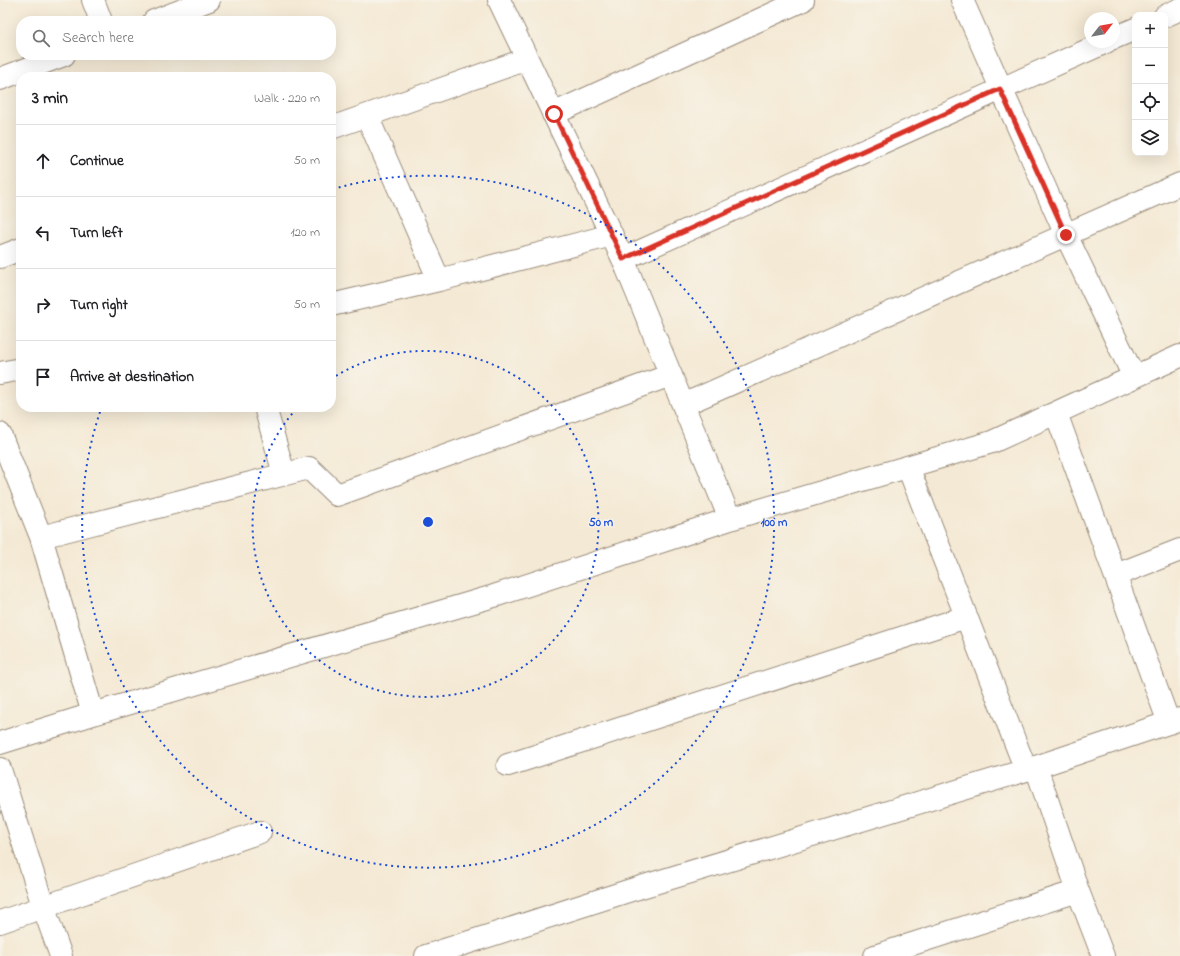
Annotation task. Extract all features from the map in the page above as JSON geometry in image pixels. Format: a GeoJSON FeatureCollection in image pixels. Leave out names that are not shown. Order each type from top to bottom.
{"type":"FeatureCollection","features":[{"type":"Feature","properties":{"kind":"street"},"geometry":{"type":"LineString","coordinates":[[93,0],[99,16]]}},
{"type":"Feature","properties":{"kind":"street"},"geometry":{"type":"LineString","coordinates":[[167,16],[209,0]]}},
{"type":"Feature","properties":{"kind":"street"},"geometry":{"type":"LineString","coordinates":[[498,0],[623,259],[730,519]]}},
{"type":"Feature","properties":{"kind":"street"},"geometry":{"type":"LineString","coordinates":[[554,114],[803,0]]}},
{"type":"Feature","properties":{"kind":"street"},"geometry":{"type":"LineString","coordinates":[[962,0],[1000,89],[1066,235],[1134,377]]}},
{"type":"Feature","properties":{"kind":"street"},"geometry":{"type":"LineString","coordinates":[[1168,15],[1180,9]]}},
{"type":"Feature","properties":{"kind":"street"},"geometry":{"type":"LineString","coordinates":[[1120,35],[1132,30]]}},
{"type":"Feature","properties":{"kind":"street"},"geometry":{"type":"LineString","coordinates":[[623,259],[1092,48]]}},
{"type":"Feature","properties":{"kind":"street"},"geometry":{"type":"LineString","coordinates":[[336,126],[527,59]]}},
{"type":"Feature","properties":{"kind":"street"},"geometry":{"type":"LineString","coordinates":[[19,72],[51,60]]}},
{"type":"Feature","properties":{"kind":"street"},"geometry":{"type":"LineString","coordinates":[[0,79],[16,73]]}},
{"type":"Feature","properties":{"kind":"street"},"geometry":{"type":"LineString","coordinates":[[367,116],[439,280]]}},
{"type":"Feature","properties":{"kind":"street"},"geometry":{"type":"LineString","coordinates":[[683,405],[1180,184]]}},
{"type":"Feature","properties":{"kind":"street"},"geometry":{"type":"LineString","coordinates":[[336,304],[439,280],[612,235]]}},
{"type":"Feature","properties":{"kind":"street"},"geometry":{"type":"LineString","coordinates":[[0,257],[16,251]]}},
{"type":"Feature","properties":{"kind":"street"},"geometry":{"type":"LineString","coordinates":[[0,744],[93,714],[494,596],[730,519],[992,442],[1180,356]]}},
{"type":"Feature","properties":{"kind":"street"},"geometry":{"type":"LineString","coordinates":[[0,373],[16,370]]}},
{"type":"Feature","properties":{"kind":"street"},"geometry":{"type":"LineString","coordinates":[[41,537],[309,468],[337,495],[671,376]]}},
{"type":"Feature","properties":{"kind":"street"},"geometry":{"type":"LineString","coordinates":[[266,412],[284,474]]}},
{"type":"Feature","properties":{"kind":"street"},"geometry":{"type":"LineString","coordinates":[[426,956],[636,889],[1031,768],[1174,721],[1116,575],[1056,413]]}},
{"type":"Feature","properties":{"kind":"street"},"geometry":{"type":"LineString","coordinates":[[0,434],[41,537],[93,714]]}},
{"type":"Feature","properties":{"kind":"street"},"geometry":{"type":"LineString","coordinates":[[908,467],[966,617],[1031,768],[1103,956]]}},
{"type":"Feature","properties":{"kind":"street"},"geometry":{"type":"LineString","coordinates":[[1116,575],[1180,550]]}},
{"type":"Feature","properties":{"kind":"street"},"geometry":{"type":"LineString","coordinates":[[508,765],[966,617]]}},
{"type":"Feature","properties":{"kind":"street"},"geometry":{"type":"LineString","coordinates":[[0,769],[61,956]]}},
{"type":"Feature","properties":{"kind":"street"},"geometry":{"type":"LineString","coordinates":[[0,922],[260,832]]}},
{"type":"Feature","properties":{"kind":"street"},"geometry":{"type":"LineString","coordinates":[[876,956],[1078,891]]}},
{"type":"Feature","properties":{"kind":"route"},"geometry":{"type":"LineString","coordinates":[[554,114],[623,259],[1000,89],[1066,235]]}}]}
